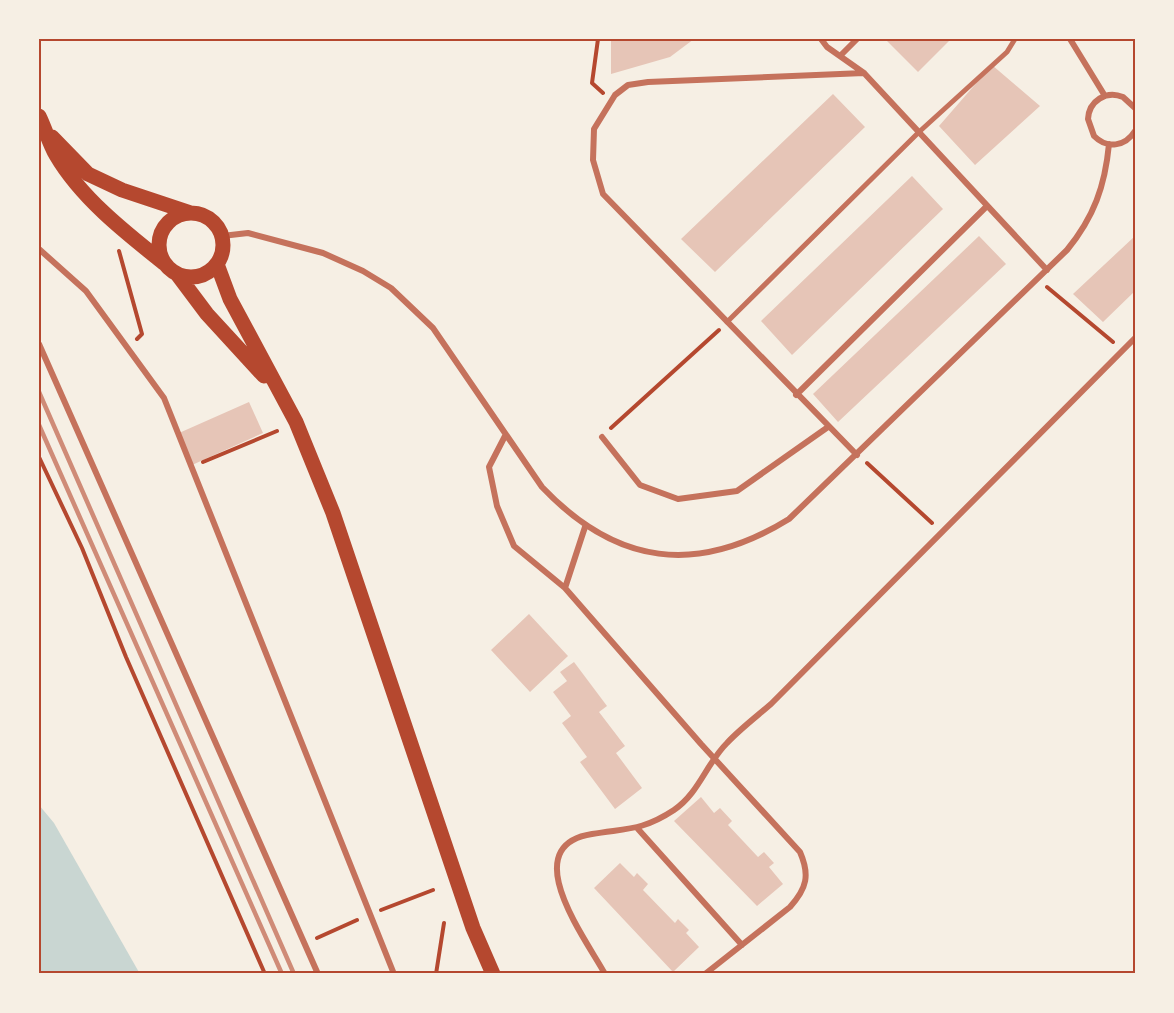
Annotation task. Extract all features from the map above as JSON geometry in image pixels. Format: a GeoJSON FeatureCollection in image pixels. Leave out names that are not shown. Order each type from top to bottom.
{"type":"FeatureCollection","features":[{"type":"Feature","properties":{"kind":"main road"},"geometry":{"type":"LineString","coordinates":[[39,116],[55,153],[82,187],[118,225],[177,274],[202,308],[276,389]]}},
{"type":"Feature","properties":{"kind":"main road"},"geometry":{"type":"LineString","coordinates":[[49,135],[88,174],[122,190],[207,217],[222,236],[222,250],[217,264],[198,276],[177,274]]}},
{"type":"Feature","properties":{"kind":"main road"},"geometry":{"type":"LineString","coordinates":[[165,264],[159,245],[165,226],[181,214],[191,213]]}},
{"type":"Feature","properties":{"kind":"main road"},"geometry":{"type":"LineString","coordinates":[[217,264],[230,299],[276,389],[296,422],[333,513],[470,917],[493,974]]}},
{"type":"Feature","properties":{"kind":"street"},"geometry":{"type":"LineString","coordinates":[[821,39],[864,73],[1047,270]]}},
{"type":"Feature","properties":{"kind":"street"},"geometry":{"type":"LineString","coordinates":[[840,56],[857,39]]}},
{"type":"Feature","properties":{"kind":"street"},"geometry":{"type":"LineString","coordinates":[[727,322],[919,132],[1007,52],[1015,39]]}},
{"type":"Feature","properties":{"kind":"street"},"geometry":{"type":"LineString","coordinates":[[1070,39],[1105,96]]}},
{"type":"Feature","properties":{"kind":"street"},"geometry":{"type":"LineString","coordinates":[[857,455],[796,395],[603,194],[593,160],[594,129],[611,101],[628,85],[648,82],[864,73]]}},
{"type":"Feature","properties":{"kind":"street"},"geometry":{"type":"LineString","coordinates":[[1135,108],[1123,97],[1105,96],[1094,103],[1088,119],[1094,136],[1109,144],[1122,143],[1135,131]]}},
{"type":"Feature","properties":{"kind":"street"},"geometry":{"type":"LineString","coordinates":[[222,236],[248,232],[323,254],[363,271],[391,288],[433,328],[505,436],[542,487],[562,509],[585,527],[608,540],[632,548],[663,554],[692,555],[718,551],[761,536],[789,519],[1047,270],[1067,250],[1091,217],[1106,174],[1109,144]]}},
{"type":"Feature","properties":{"kind":"street"},"geometry":{"type":"LineString","coordinates":[[796,395],[987,206]]}},
{"type":"Feature","properties":{"kind":"street"},"geometry":{"type":"LineString","coordinates":[[39,249],[86,291],[164,398],[394,974]]}},
{"type":"Feature","properties":{"kind":"street"},"geometry":{"type":"LineString","coordinates":[[605,974],[558,889],[556,869],[561,850],[574,838],[638,829],[675,809],[693,794],[714,758],[726,743],[771,704],[1135,338]]}},
{"type":"Feature","properties":{"kind":"street"},"geometry":{"type":"LineString","coordinates":[[39,344],[160,624],[318,974]]}},
{"type":"Feature","properties":{"kind":"street"},"geometry":{"type":"LineString","coordinates":[[602,437],[640,485],[678,499],[737,491],[828,427]]}},
{"type":"Feature","properties":{"kind":"street"},"geometry":{"type":"LineString","coordinates":[[505,436],[489,467],[497,506],[514,546],[565,588],[800,852],[807,867],[807,881],[801,894],[790,907],[705,974]]}},
{"type":"Feature","properties":{"kind":"street"},"geometry":{"type":"LineString","coordinates":[[565,588],[585,527]]}},
{"type":"Feature","properties":{"kind":"street"},"geometry":{"type":"LineString","coordinates":[[638,829],[742,945]]}},
{"type":"Feature","properties":{"kind":"path"},"geometry":{"type":"LineString","coordinates":[[598,39],[592,83],[611,101]]}},
{"type":"Feature","properties":{"kind":"path"},"geometry":{"type":"LineString","coordinates":[[119,252],[142,334],[128,348]]}},
{"type":"Feature","properties":{"kind":"path"},"geometry":{"type":"LineString","coordinates":[[1037,279],[1122,351]]}},
{"type":"Feature","properties":{"kind":"path"},"geometry":{"type":"LineString","coordinates":[[602,437],[727,322]]}},
{"type":"Feature","properties":{"kind":"path"},"geometry":{"type":"LineString","coordinates":[[192,467],[277,430]]}},
{"type":"Feature","properties":{"kind":"path"},"geometry":{"type":"LineString","coordinates":[[857,455],[941,531]]}},
{"type":"Feature","properties":{"kind":"path"},"geometry":{"type":"LineString","coordinates":[[39,457],[82,548],[169,757],[265,974]]}},
{"type":"Feature","properties":{"kind":"path"},"geometry":{"type":"LineString","coordinates":[[304,944],[370,914],[433,890]]}},
{"type":"Feature","properties":{"kind":"path"},"geometry":{"type":"LineString","coordinates":[[436,974],[444,923]]}},
{"type":"Feature","properties":{"kind":"shaded area"},"geometry":{"type":"Polygon","coordinates":[[[39,805],[54,823],[140,974],[39,974],[39,805]]]}},
{"type":"Feature","properties":{"kind":"building"},"geometry":{"type":"Polygon","coordinates":[[[611,39],[694,39],[670,57],[611,74],[611,39]]]}},
{"type":"Feature","properties":{"kind":"building"},"geometry":{"type":"Polygon","coordinates":[[[885,39],[951,39],[918,72],[885,39]]]}},
{"type":"Feature","properties":{"kind":"building"},"geometry":{"type":"Polygon","coordinates":[[[992,65],[1040,106],[975,165],[939,126],[992,65]]]}},
{"type":"Feature","properties":{"kind":"building"},"geometry":{"type":"Polygon","coordinates":[[[833,94],[865,127],[715,272],[681,239],[833,94]]]}},
{"type":"Feature","properties":{"kind":"building"},"geometry":{"type":"Polygon","coordinates":[[[912,176],[943,209],[792,355],[761,321],[912,176]]]}},
{"type":"Feature","properties":{"kind":"building"},"geometry":{"type":"Polygon","coordinates":[[[979,236],[1006,264],[838,422],[813,394],[979,236]]]}},
{"type":"Feature","properties":{"kind":"building"},"geometry":{"type":"Polygon","coordinates":[[[1135,236],[1135,291],[1103,322],[1073,294],[1135,236]]]}},
{"type":"Feature","properties":{"kind":"building"},"geometry":{"type":"Polygon","coordinates":[[[249,402],[263,433],[192,465],[179,433],[249,402]]]}},
{"type":"Feature","properties":{"kind":"building"},"geometry":{"type":"Polygon","coordinates":[[[529,614],[568,656],[530,692],[491,650],[529,614]]]}},
{"type":"Feature","properties":{"kind":"building"},"geometry":{"type":"Polygon","coordinates":[[[574,662],[607,706],[599,712],[625,746],[616,753],[642,788],[615,809],[580,762],[587,757],[562,723],[571,716],[553,692],[567,681],[560,672],[574,662]]]}},
{"type":"Feature","properties":{"kind":"building"},"geometry":{"type":"Polygon","coordinates":[[[701,797],[714,813],[720,808],[732,821],[728,825],[758,857],[764,852],[774,863],[769,867],[783,884],[757,906],[674,821],[701,797]]]}},
{"type":"Feature","properties":{"kind":"building"},"geometry":{"type":"Polygon","coordinates":[[[620,863],[634,877],[637,873],[648,884],[643,890],[675,923],[678,919],[689,930],[686,933],[699,947],[673,972],[594,888],[620,863]]]}},
{"type":"Feature","properties":{"kind":"railway"},"geometry":{"type":"LineString","coordinates":[[39,392],[294,974]]}},
{"type":"Feature","properties":{"kind":"railway"},"geometry":{"type":"LineString","coordinates":[[39,425],[282,974]]}}]}
